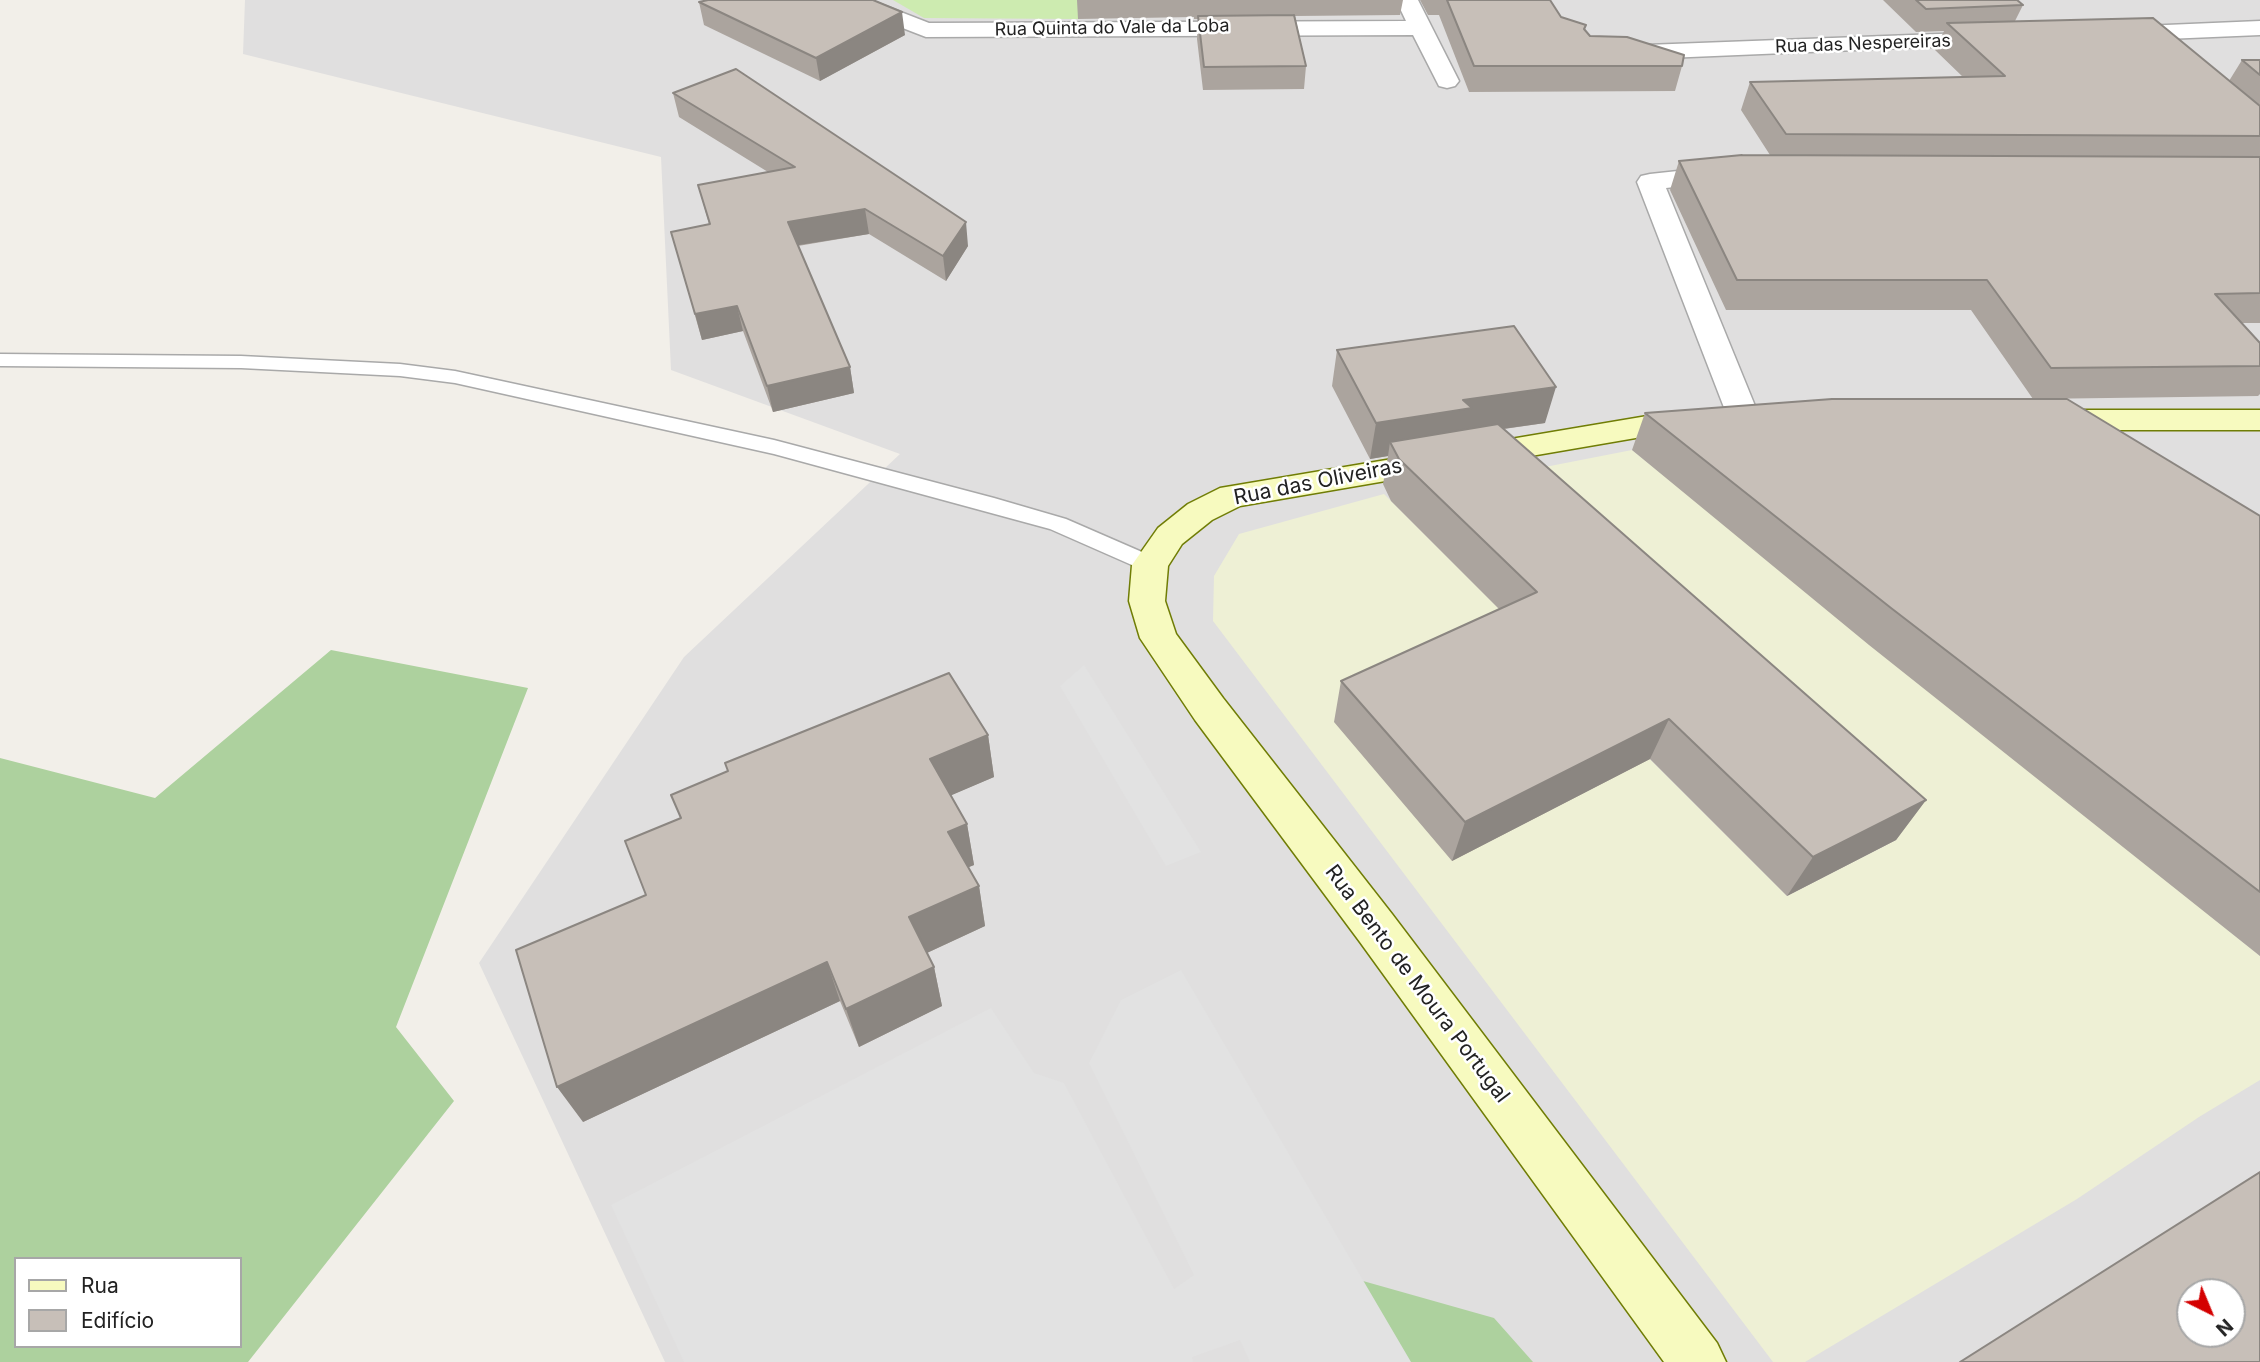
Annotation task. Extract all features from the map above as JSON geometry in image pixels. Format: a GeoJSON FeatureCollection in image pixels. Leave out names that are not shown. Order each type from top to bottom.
{"type":"FeatureCollection","features":[{"type":"Feature","properties":{"kind":"street","name":"Rua Quinta do Vale da Loba"},"geometry":{"type":"LineString","coordinates":[[851,0],[926,30],[1420,27]]}},
{"type":"Feature","properties":{"kind":"street"},"geometry":{"type":"LineString","coordinates":[[1407,0],[1447,81]]}},
{"type":"Feature","properties":{"kind":"street"},"geometry":{"type":"LineString","coordinates":[[2102,35],[2260,28]]}},
{"type":"Feature","properties":{"kind":"street"},"geometry":{"type":"LineString","coordinates":[[2143,33],[2173,58]]}},
{"type":"Feature","properties":{"kind":"street","name":"Rua das Nespereiras"},"geometry":{"type":"LineString","coordinates":[[1592,54],[2020,38]]}},
{"type":"Feature","properties":{"kind":"street","name":"Rua das Oliveiras"},"geometry":{"type":"LineString","coordinates":[[1149,583],[1170,536],[1199,512],[1232,496],[1659,424],[1759,423],[1650,182],[1747,173]]}},
{"type":"Feature","properties":{"kind":"street"},"geometry":{"type":"LineString","coordinates":[[2017,421],[2260,420]]}},
{"type":"Feature","properties":{"kind":"street","name":"Rua Bento de Moura Portugal"},"geometry":{"type":"LineString","coordinates":[[1149,583],[1159,638],[1209,709],[1368,917],[1698,1362]]}},
{"type":"Feature","properties":{"kind":"lane"},"geometry":{"type":"LineString","coordinates":[[0,360],[241,362],[400,370],[455,377],[774,447],[994,505],[1058,524],[1149,583]]}},
{"type":"Feature","properties":{"kind":"shaded area"},"geometry":{"type":"Polygon","coordinates":[[[245,0],[2260,0],[2260,1362],[665,1362],[479,963],[684,657],[900,454],[671,370],[661,157],[243,54],[245,0]]]}},
{"type":"Feature","properties":{"kind":"shaded area"},"geometry":{"type":"Polygon","coordinates":[[[1084,665],[1201,852],[1166,866],[1060,686],[1084,665]]]}},
{"type":"Feature","properties":{"kind":"shaded area"},"geometry":{"type":"Polygon","coordinates":[[[1181,970],[1411,1362],[1250,1362],[1240,1340],[1192,1357],[1193,1362],[684,1362],[611,1205],[991,1008],[1034,1073],[1064,1083],[1174,1289],[1194,1275],[1089,1063],[1121,1000],[1181,970]]]}},
{"type":"Feature","properties":{"kind":"green space"},"geometry":{"type":"Polygon","coordinates":[[[893,0],[1078,0],[1078,19],[924,18],[893,0]]]}},
{"type":"Feature","properties":{"kind":"green space"},"geometry":{"type":"Polygon","coordinates":[[[1632,450],[2260,956],[2260,1080],[2199,1117],[2077,1199],[1805,1362],[1773,1362],[1213,621],[1214,576],[1239,534],[1384,494],[1787,896],[1896,840],[1499,476],[1632,450]]]}},
{"type":"Feature","properties":{"kind":"green space"},"geometry":{"type":"Polygon","coordinates":[[[331,650],[528,688],[396,1027],[454,1101],[248,1362],[0,1362],[0,758],[155,798],[331,650]]]}},
{"type":"Feature","properties":{"kind":"green space"},"geometry":{"type":"Polygon","coordinates":[[[1363,1281],[1494,1318],[1533,1362],[1251,1362],[1363,1281]]]}},
{"type":"Feature","properties":{"kind":"building"},"geometry":{"type":"Polygon","coordinates":[[[873,0],[902,12],[816,58],[699,2],[873,0]]]}},
{"type":"Feature","properties":{"kind":"building"},"geometry":{"type":"Polygon","coordinates":[[[1447,0],[1550,0],[1561,17],[1586,25],[1584,29],[1590,36],[1627,37],[1684,55],[1682,66],[1474,66],[1447,0]]]}},
{"type":"Feature","properties":{"kind":"building"},"geometry":{"type":"Polygon","coordinates":[[[1916,0],[2017,0],[2023,5],[1926,9],[1916,0]]]}},
{"type":"Feature","properties":{"kind":"building"},"geometry":{"type":"Polygon","coordinates":[[[1294,15],[1306,66],[1204,67],[1198,16],[1294,15]]]}},
{"type":"Feature","properties":{"kind":"building"},"geometry":{"type":"Polygon","coordinates":[[[2153,18],[2260,106],[2260,136],[1786,134],[1750,82],[2005,76],[1947,23],[2153,18]]]}},
{"type":"Feature","properties":{"kind":"building"},"geometry":{"type":"Polygon","coordinates":[[[2242,60],[2260,60],[2260,75],[2242,60]]]}},
{"type":"Feature","properties":{"kind":"building"},"geometry":{"type":"Polygon","coordinates":[[[736,69],[966,222],[943,256],[865,209],[788,222],[850,367],[767,386],[737,306],[695,314],[671,232],[710,224],[698,185],[795,167],[673,93],[736,69]]]}},
{"type":"Feature","properties":{"kind":"building"},"geometry":{"type":"Polygon","coordinates":[[[1742,155],[2260,157],[2260,293],[2215,294],[2260,343],[2260,366],[2051,368],[1987,280],[1737,280],[1679,161],[1742,155]]]}},
{"type":"Feature","properties":{"kind":"building"},"geometry":{"type":"Polygon","coordinates":[[[1514,326],[1556,387],[1463,400],[1472,408],[1376,423],[1337,350],[1514,326]]]}},
{"type":"Feature","properties":{"kind":"building"},"geometry":{"type":"Polygon","coordinates":[[[1832,399],[2067,399],[2260,516],[2260,892],[1891,608],[1645,413],[1832,399]]]}},
{"type":"Feature","properties":{"kind":"building"},"geometry":{"type":"Polygon","coordinates":[[[1498,424],[1926,800],[1813,857],[1669,719],[1465,822],[1341,681],[1537,592],[1399,459],[1390,442],[1498,424]]]}},
{"type":"Feature","properties":{"kind":"building"},"geometry":{"type":"Polygon","coordinates":[[[949,673],[988,735],[930,759],[967,824],[948,832],[979,886],[909,917],[934,967],[846,1009],[827,962],[557,1087],[516,950],[646,895],[625,841],[681,818],[671,795],[728,771],[725,763],[949,673]]]}},
{"type":"Feature","properties":{"kind":"building"},"geometry":{"type":"Polygon","coordinates":[[[2260,1172],[2260,1362],[1960,1362],[2260,1172]]]}}]}
